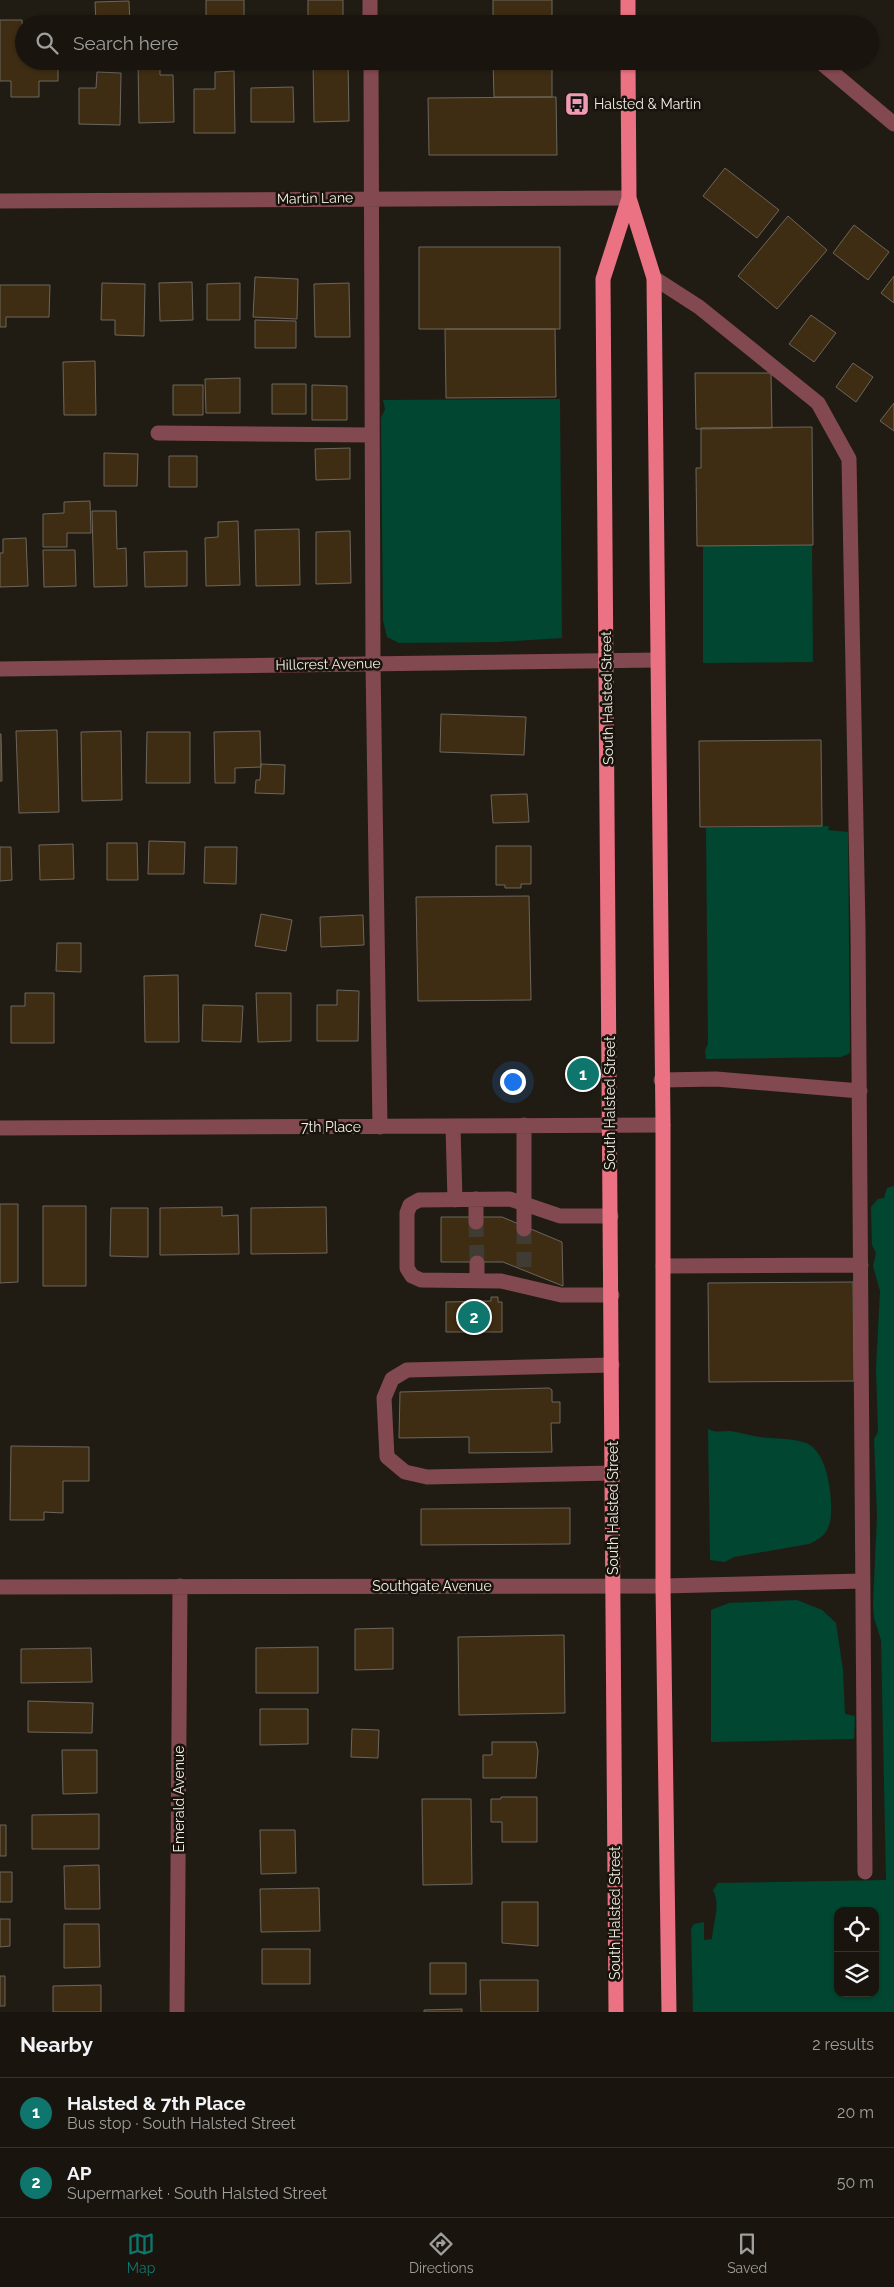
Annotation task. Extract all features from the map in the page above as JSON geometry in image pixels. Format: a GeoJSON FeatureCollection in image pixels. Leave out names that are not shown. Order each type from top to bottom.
{"type":"FeatureCollection","features":[{"type":"Feature","properties":{"kind":"main road"},"geometry":{"type":"LineString","coordinates":[[628,0],[628,15]]}},
{"type":"Feature","properties":{"kind":"main road","name":"South Halsted Street"},"geometry":{"type":"LineString","coordinates":[[628,70],[629,198],[654,278],[661,1080],[663,1125],[663,1586],[669,2012]]}},
{"type":"Feature","properties":{"kind":"main road","name":"South Halsted Street"},"geometry":{"type":"LineString","coordinates":[[616,2012],[611,1125],[603,279],[629,198]]}},
{"type":"Feature","properties":{"kind":"street"},"geometry":{"type":"LineString","coordinates":[[370,0],[370,15]]}},
{"type":"Feature","properties":{"kind":"street"},"geometry":{"type":"LineString","coordinates":[[371,70],[373,663],[380,1127]]}},
{"type":"Feature","properties":{"kind":"street"},"geometry":{"type":"LineString","coordinates":[[830,70],[894,124]]}},
{"type":"Feature","properties":{"kind":"street","name":"Martin Lane"},"geometry":{"type":"LineString","coordinates":[[0,201],[629,198]]}},
{"type":"Feature","properties":{"kind":"street"},"geometry":{"type":"LineString","coordinates":[[654,278],[699,307],[818,403],[849,459],[860,1091],[864,1872]]}},
{"type":"Feature","properties":{"kind":"street"},"geometry":{"type":"LineString","coordinates":[[158,434],[372,436]]}},
{"type":"Feature","properties":{"kind":"street","name":"Hillcrest Avenue"},"geometry":{"type":"LineString","coordinates":[[0,669],[657,660]]}},
{"type":"Feature","properties":{"kind":"street"},"geometry":{"type":"LineString","coordinates":[[661,1080],[716,1079],[860,1091]]}},
{"type":"Feature","properties":{"kind":"street"},"geometry":{"type":"LineString","coordinates":[[524,1125],[524,1229]]}},
{"type":"Feature","properties":{"kind":"street","name":"7th Place"},"geometry":{"type":"LineString","coordinates":[[0,1128],[663,1125]]}},
{"type":"Feature","properties":{"kind":"street"},"geometry":{"type":"LineString","coordinates":[[453,1126],[454,1200]]}},
{"type":"Feature","properties":{"kind":"street"},"geometry":{"type":"LineString","coordinates":[[476,1199],[476,1222]]}},
{"type":"Feature","properties":{"kind":"street"},"geometry":{"type":"LineString","coordinates":[[611,1216],[560,1216],[510,1199],[419,1200],[410,1205],[406,1213],[406,1268],[412,1276],[422,1280],[524,1280],[561,1295],[612,1295]]}},
{"type":"Feature","properties":{"kind":"street"},"geometry":{"type":"LineString","coordinates":[[477,1263],[477,1280]]}},
{"type":"Feature","properties":{"kind":"street"},"geometry":{"type":"LineString","coordinates":[[663,1266],[861,1264]]}},
{"type":"Feature","properties":{"kind":"street"},"geometry":{"type":"LineString","coordinates":[[612,1365],[407,1370],[392,1380],[384,1398],[387,1457],[405,1472],[427,1477],[613,1473]]}},
{"type":"Feature","properties":{"kind":"street","name":"Southgate Avenue"},"geometry":{"type":"LineString","coordinates":[[0,1588],[663,1586],[863,1581]]}},
{"type":"Feature","properties":{"kind":"street","name":"Emerald Avenue"},"geometry":{"type":"LineString","coordinates":[[177,2012],[180,1586]]}},
{"type":"Feature","properties":{"kind":"green space"},"geometry":{"type":"Polygon","coordinates":[[[560,399],[562,638],[498,642],[399,643],[387,637],[383,620],[381,418],[385,409],[383,400],[560,399]]]}},
{"type":"Feature","properties":{"kind":"green space"},"geometry":{"type":"Polygon","coordinates":[[[812,545],[813,662],[703,663],[703,546],[812,545]]]}},
{"type":"Feature","properties":{"kind":"green space"},"geometry":{"type":"Polygon","coordinates":[[[829,826],[828,830],[848,832],[850,1053],[841,1057],[706,1059],[705,1050],[708,1044],[706,828],[829,826]]]}},
{"type":"Feature","properties":{"kind":"green space"},"geometry":{"type":"Polygon","coordinates":[[[894,1186],[894,2012],[693,2012],[691,1929],[694,1924],[704,1922],[704,1940],[712,1939],[716,1908],[713,1890],[718,1883],[886,1880],[881,1640],[874,1618],[873,1604],[877,1516],[874,1439],[878,1432],[876,1369],[880,1291],[873,1266],[876,1253],[872,1245],[871,1207],[878,1199],[884,1198],[887,1188],[894,1186]]]}},
{"type":"Feature","properties":{"kind":"green space"},"geometry":{"type":"Polygon","coordinates":[[[708,1429],[795,1440],[813,1447],[823,1463],[829,1484],[830,1523],[823,1536],[809,1544],[734,1557],[725,1562],[710,1560],[708,1429]]]}},
{"type":"Feature","properties":{"kind":"green space"},"geometry":{"type":"Polygon","coordinates":[[[797,1600],[822,1610],[836,1623],[843,1670],[845,1714],[855,1716],[854,1739],[711,1742],[711,1610],[729,1603],[797,1600]]]}},
{"type":"Feature","properties":{"kind":"building"},"geometry":{"type":"Polygon","coordinates":[[[206,0],[244,0],[244,15],[206,15],[206,0]]]}},
{"type":"Feature","properties":{"kind":"building"},"geometry":{"type":"Polygon","coordinates":[[[308,0],[343,0],[343,15],[308,15],[308,0]]]}},
{"type":"Feature","properties":{"kind":"building"},"geometry":{"type":"Polygon","coordinates":[[[493,0],[552,0],[552,15],[493,15],[493,0]]]}},
{"type":"Feature","properties":{"kind":"building"},"geometry":{"type":"Polygon","coordinates":[[[129,1],[130,15],[96,15],[95,2],[129,1]]]}},
{"type":"Feature","properties":{"kind":"building"},"geometry":{"type":"Polygon","coordinates":[[[0,20],[15,20],[15,70],[58,70],[58,81],[39,81],[39,97],[11,97],[11,81],[0,81],[0,20]]]}},
{"type":"Feature","properties":{"kind":"building"},"geometry":{"type":"Polygon","coordinates":[[[138,70],[160,70],[160,75],[173,75],[174,122],[139,123],[138,70]]]}},
{"type":"Feature","properties":{"kind":"building"},"geometry":{"type":"Polygon","coordinates":[[[313,70],[348,70],[349,121],[314,122],[313,70]]]}},
{"type":"Feature","properties":{"kind":"building"},"geometry":{"type":"Polygon","coordinates":[[[493,70],[552,70],[552,97],[494,97],[493,70]]]}},
{"type":"Feature","properties":{"kind":"building"},"geometry":{"type":"Polygon","coordinates":[[[234,71],[235,133],[194,133],[194,89],[215,89],[215,72],[234,71]]]}},
{"type":"Feature","properties":{"kind":"building"},"geometry":{"type":"Polygon","coordinates":[[[97,72],[121,73],[120,125],[79,124],[79,88],[96,88],[97,72]]]}},
{"type":"Feature","properties":{"kind":"building"},"geometry":{"type":"Polygon","coordinates":[[[293,87],[294,122],[251,122],[251,88],[293,87]]]}},
{"type":"Feature","properties":{"kind":"building"},"geometry":{"type":"Polygon","coordinates":[[[556,97],[557,155],[429,155],[428,98],[556,97]]]}},
{"type":"Feature","properties":{"kind":"building"},"geometry":{"type":"Polygon","coordinates":[[[725,168],[779,210],[757,238],[703,196],[725,168]]]}},
{"type":"Feature","properties":{"kind":"building"},"geometry":{"type":"Polygon","coordinates":[[[788,216],[827,250],[777,309],[738,276],[788,216]]]}},
{"type":"Feature","properties":{"kind":"building"},"geometry":{"type":"Polygon","coordinates":[[[854,225],[889,252],[868,280],[833,253],[854,225]]]}},
{"type":"Feature","properties":{"kind":"building"},"geometry":{"type":"Polygon","coordinates":[[[419,247],[560,247],[560,329],[419,329],[419,247]]]}},
{"type":"Feature","properties":{"kind":"building"},"geometry":{"type":"Polygon","coordinates":[[[894,276],[894,303],[881,293],[894,276]]]}},
{"type":"Feature","properties":{"kind":"building"},"geometry":{"type":"Polygon","coordinates":[[[255,277],[298,279],[297,319],[253,317],[255,277]]]}},
{"type":"Feature","properties":{"kind":"building"},"geometry":{"type":"Polygon","coordinates":[[[192,282],[193,320],[160,321],[159,283],[192,282]]]}},
{"type":"Feature","properties":{"kind":"building"},"geometry":{"type":"Polygon","coordinates":[[[102,283],[145,284],[144,336],[115,335],[115,320],[101,320],[102,283]]]}},
{"type":"Feature","properties":{"kind":"building"},"geometry":{"type":"Polygon","coordinates":[[[240,283],[240,320],[207,320],[207,284],[240,283]]]}},
{"type":"Feature","properties":{"kind":"building"},"geometry":{"type":"Polygon","coordinates":[[[349,283],[350,337],[315,337],[314,284],[349,283]]]}},
{"type":"Feature","properties":{"kind":"building"},"geometry":{"type":"Polygon","coordinates":[[[0,285],[50,285],[49,317],[6,317],[6,327],[0,327],[0,285]]]}},
{"type":"Feature","properties":{"kind":"building"},"geometry":{"type":"Polygon","coordinates":[[[811,315],[836,333],[814,362],[789,344],[811,315]]]}},
{"type":"Feature","properties":{"kind":"building"},"geometry":{"type":"Polygon","coordinates":[[[255,320],[296,321],[296,348],[255,348],[255,320]]]}},
{"type":"Feature","properties":{"kind":"building"},"geometry":{"type":"Polygon","coordinates":[[[445,329],[555,329],[556,397],[446,398],[445,329]]]}},
{"type":"Feature","properties":{"kind":"building"},"geometry":{"type":"Polygon","coordinates":[[[95,361],[96,415],[64,415],[63,362],[95,361]]]}},
{"type":"Feature","properties":{"kind":"building"},"geometry":{"type":"Polygon","coordinates":[[[853,363],[873,377],[856,402],[836,387],[853,363]]]}},
{"type":"Feature","properties":{"kind":"building"},"geometry":{"type":"Polygon","coordinates":[[[695,373],[771,373],[772,428],[696,429],[695,373]]]}},
{"type":"Feature","properties":{"kind":"building"},"geometry":{"type":"Polygon","coordinates":[[[240,378],[240,413],[206,413],[205,379],[240,378]]]}},
{"type":"Feature","properties":{"kind":"building"},"geometry":{"type":"Polygon","coordinates":[[[272,384],[306,384],[306,414],[272,414],[272,384]]]}},
{"type":"Feature","properties":{"kind":"building"},"geometry":{"type":"Polygon","coordinates":[[[173,385],[203,385],[203,415],[173,415],[173,385]]]}},
{"type":"Feature","properties":{"kind":"building"},"geometry":{"type":"Polygon","coordinates":[[[312,385],[347,386],[347,420],[312,420],[312,385]]]}},
{"type":"Feature","properties":{"kind":"building"},"geometry":{"type":"Polygon","coordinates":[[[894,403],[894,431],[880,421],[894,403]]]}},
{"type":"Feature","properties":{"kind":"building"},"geometry":{"type":"Polygon","coordinates":[[[812,427],[813,545],[697,546],[696,468],[701,468],[701,428],[812,427]]]}},
{"type":"Feature","properties":{"kind":"building"},"geometry":{"type":"Polygon","coordinates":[[[350,448],[350,479],[316,480],[315,449],[350,448]]]}},
{"type":"Feature","properties":{"kind":"building"},"geometry":{"type":"Polygon","coordinates":[[[104,453],[138,454],[137,486],[104,486],[104,453]]]}},
{"type":"Feature","properties":{"kind":"building"},"geometry":{"type":"Polygon","coordinates":[[[169,456],[197,456],[197,487],[169,487],[169,456]]]}},
{"type":"Feature","properties":{"kind":"building"},"geometry":{"type":"Polygon","coordinates":[[[90,501],[91,533],[67,533],[67,547],[43,547],[43,514],[64,513],[64,502],[90,501]]]}},
{"type":"Feature","properties":{"kind":"building"},"geometry":{"type":"Polygon","coordinates":[[[92,511],[116,511],[117,549],[126,548],[127,586],[94,587],[92,511]]]}},
{"type":"Feature","properties":{"kind":"building"},"geometry":{"type":"Polygon","coordinates":[[[238,521],[240,585],[206,586],[205,538],[218,537],[218,522],[238,521]]]}},
{"type":"Feature","properties":{"kind":"building"},"geometry":{"type":"Polygon","coordinates":[[[299,529],[300,585],[256,586],[255,530],[299,529]]]}},
{"type":"Feature","properties":{"kind":"building"},"geometry":{"type":"Polygon","coordinates":[[[350,531],[351,583],[316,584],[316,532],[350,531]]]}},
{"type":"Feature","properties":{"kind":"building"},"geometry":{"type":"Polygon","coordinates":[[[26,538],[28,586],[0,587],[0,553],[3,553],[3,539],[26,538]]]}},
{"type":"Feature","properties":{"kind":"building"},"geometry":{"type":"Polygon","coordinates":[[[43,550],[75,550],[76,586],[44,587],[43,550]]]}},
{"type":"Feature","properties":{"kind":"building"},"geometry":{"type":"Polygon","coordinates":[[[187,551],[187,586],[145,587],[144,552],[187,551]]]}},
{"type":"Feature","properties":{"kind":"building"},"geometry":{"type":"Polygon","coordinates":[[[441,714],[526,717],[524,755],[440,752],[441,714]]]}},
{"type":"Feature","properties":{"kind":"building"},"geometry":{"type":"Polygon","coordinates":[[[57,730],[59,812],[19,813],[16,731],[57,730]]]}},
{"type":"Feature","properties":{"kind":"building"},"geometry":{"type":"Polygon","coordinates":[[[121,731],[122,800],[82,801],[81,732],[121,731]]]}},
{"type":"Feature","properties":{"kind":"building"},"geometry":{"type":"Polygon","coordinates":[[[260,731],[261,767],[235,768],[235,783],[215,783],[214,732],[260,731]]]}},
{"type":"Feature","properties":{"kind":"building"},"geometry":{"type":"Polygon","coordinates":[[[147,732],[190,732],[190,783],[146,783],[147,732]]]}},
{"type":"Feature","properties":{"kind":"building"},"geometry":{"type":"Polygon","coordinates":[[[1,734],[2,781],[0,781],[1,734]]]}},
{"type":"Feature","properties":{"kind":"building"},"geometry":{"type":"Polygon","coordinates":[[[821,740],[822,826],[700,827],[699,741],[821,740]]]}},
{"type":"Feature","properties":{"kind":"building"},"geometry":{"type":"Polygon","coordinates":[[[261,764],[285,765],[284,794],[255,793],[256,780],[260,780],[261,764]]]}},
{"type":"Feature","properties":{"kind":"building"},"geometry":{"type":"Polygon","coordinates":[[[527,794],[529,822],[493,823],[491,795],[527,794]]]}},
{"type":"Feature","properties":{"kind":"building"},"geometry":{"type":"Polygon","coordinates":[[[149,841],[185,842],[184,874],[148,874],[149,841]]]}},
{"type":"Feature","properties":{"kind":"building"},"geometry":{"type":"Polygon","coordinates":[[[107,843],[137,843],[138,880],[107,880],[107,843]]]}},
{"type":"Feature","properties":{"kind":"building"},"geometry":{"type":"Polygon","coordinates":[[[73,844],[74,879],[40,880],[39,845],[73,844]]]}},
{"type":"Feature","properties":{"kind":"building"},"geometry":{"type":"Polygon","coordinates":[[[496,846],[531,846],[531,884],[521,884],[521,888],[505,888],[505,885],[496,885],[496,846]]]}},
{"type":"Feature","properties":{"kind":"building"},"geometry":{"type":"Polygon","coordinates":[[[0,847],[11,847],[12,880],[0,881],[0,847]]]}},
{"type":"Feature","properties":{"kind":"building"},"geometry":{"type":"Polygon","coordinates":[[[205,847],[237,847],[236,884],[204,883],[205,847]]]}},
{"type":"Feature","properties":{"kind":"building"},"geometry":{"type":"Polygon","coordinates":[[[529,896],[531,1000],[418,1001],[416,897],[529,896]]]}},
{"type":"Feature","properties":{"kind":"building"},"geometry":{"type":"Polygon","coordinates":[[[261,914],[292,920],[286,951],[255,946],[261,914]]]}},
{"type":"Feature","properties":{"kind":"building"},"geometry":{"type":"Polygon","coordinates":[[[363,915],[364,945],[321,947],[320,917],[363,915]]]}},
{"type":"Feature","properties":{"kind":"building"},"geometry":{"type":"Polygon","coordinates":[[[57,943],[81,943],[81,972],[56,971],[57,943]]]}},
{"type":"Feature","properties":{"kind":"building"},"geometry":{"type":"Polygon","coordinates":[[[178,975],[179,1042],[145,1042],[144,976],[178,975]]]}},
{"type":"Feature","properties":{"kind":"building"},"geometry":{"type":"Polygon","coordinates":[[[337,990],[359,991],[358,1041],[317,1041],[317,1005],[337,1005],[337,990]]]}},
{"type":"Feature","properties":{"kind":"building"},"geometry":{"type":"Polygon","coordinates":[[[25,993],[54,993],[54,1043],[11,1043],[11,1006],[25,1006],[25,993]]]}},
{"type":"Feature","properties":{"kind":"building"},"geometry":{"type":"Polygon","coordinates":[[[256,993],[291,993],[291,1041],[258,1042],[256,993]]]}},
{"type":"Feature","properties":{"kind":"building"},"geometry":{"type":"Polygon","coordinates":[[[203,1005],[243,1006],[241,1042],[202,1041],[203,1005]]]}},
{"type":"Feature","properties":{"kind":"building"},"geometry":{"type":"Polygon","coordinates":[[[0,1204],[18,1204],[18,1282],[0,1283],[0,1204]]]}},
{"type":"Feature","properties":{"kind":"building"},"geometry":{"type":"Polygon","coordinates":[[[43,1206],[86,1206],[86,1286],[43,1286],[43,1206]]]}},
{"type":"Feature","properties":{"kind":"building"},"geometry":{"type":"Polygon","coordinates":[[[222,1207],[222,1216],[238,1215],[239,1254],[160,1255],[160,1208],[222,1207]]]}},
{"type":"Feature","properties":{"kind":"building"},"geometry":{"type":"Polygon","coordinates":[[[326,1207],[327,1253],[251,1254],[251,1208],[326,1207]]]}},
{"type":"Feature","properties":{"kind":"building"},"geometry":{"type":"Polygon","coordinates":[[[111,1208],[148,1208],[148,1257],[110,1256],[111,1208]]]}},
{"type":"Feature","properties":{"kind":"building"},"geometry":{"type":"Polygon","coordinates":[[[441,1217],[502,1217],[562,1242],[563,1286],[503,1262],[441,1262],[441,1217]]]}},
{"type":"Feature","properties":{"kind":"building"},"geometry":{"type":"Polygon","coordinates":[[[853,1282],[854,1381],[709,1382],[708,1283],[853,1282]]]}},
{"type":"Feature","properties":{"kind":"building"},"geometry":{"type":"Polygon","coordinates":[[[491,1297],[498,1297],[498,1302],[502,1302],[502,1332],[446,1332],[446,1302],[491,1301],[491,1297]]]}},
{"type":"Feature","properties":{"kind":"building"},"geometry":{"type":"Polygon","coordinates":[[[549,1388],[552,1390],[552,1402],[560,1402],[560,1423],[551,1423],[552,1452],[469,1453],[469,1437],[399,1438],[400,1392],[549,1388]]]}},
{"type":"Feature","properties":{"kind":"building"},"geometry":{"type":"Polygon","coordinates":[[[11,1446],[89,1447],[89,1481],[63,1481],[63,1513],[44,1512],[44,1520],[10,1520],[11,1446]]]}},
{"type":"Feature","properties":{"kind":"building"},"geometry":{"type":"Polygon","coordinates":[[[570,1508],[570,1544],[421,1545],[421,1509],[570,1508]]]}},
{"type":"Feature","properties":{"kind":"building"},"geometry":{"type":"Polygon","coordinates":[[[393,1628],[393,1669],[355,1670],[355,1629],[393,1628]]]}},
{"type":"Feature","properties":{"kind":"building"},"geometry":{"type":"Polygon","coordinates":[[[564,1635],[565,1713],[459,1715],[458,1637],[564,1635]]]}},
{"type":"Feature","properties":{"kind":"building"},"geometry":{"type":"Polygon","coordinates":[[[318,1647],[318,1693],[256,1693],[256,1648],[318,1647]]]}},
{"type":"Feature","properties":{"kind":"building"},"geometry":{"type":"Polygon","coordinates":[[[91,1648],[92,1682],[21,1683],[21,1649],[91,1648]]]}},
{"type":"Feature","properties":{"kind":"building"},"geometry":{"type":"Polygon","coordinates":[[[28,1701],[93,1703],[92,1733],[28,1732],[28,1701]]]}},
{"type":"Feature","properties":{"kind":"building"},"geometry":{"type":"Polygon","coordinates":[[[260,1709],[308,1709],[308,1744],[260,1745],[260,1709]]]}},
{"type":"Feature","properties":{"kind":"building"},"geometry":{"type":"Polygon","coordinates":[[[352,1729],[379,1730],[378,1758],[351,1757],[352,1729]]]}},
{"type":"Feature","properties":{"kind":"building"},"geometry":{"type":"Polygon","coordinates":[[[492,1742],[536,1742],[538,1751],[536,1778],[483,1778],[483,1755],[492,1755],[492,1742]]]}},
{"type":"Feature","properties":{"kind":"building"},"geometry":{"type":"Polygon","coordinates":[[[62,1750],[97,1750],[97,1793],[63,1794],[62,1750]]]}},
{"type":"Feature","properties":{"kind":"building"},"geometry":{"type":"Polygon","coordinates":[[[501,1797],[537,1797],[537,1842],[502,1842],[502,1822],[491,1822],[491,1799],[501,1799],[501,1797]]]}},
{"type":"Feature","properties":{"kind":"building"},"geometry":{"type":"Polygon","coordinates":[[[422,1799],[471,1799],[472,1884],[423,1885],[422,1799]]]}},
{"type":"Feature","properties":{"kind":"building"},"geometry":{"type":"Polygon","coordinates":[[[99,1814],[99,1849],[32,1849],[32,1815],[99,1814]]]}},
{"type":"Feature","properties":{"kind":"building"},"geometry":{"type":"Polygon","coordinates":[[[0,1825],[6,1825],[6,1856],[0,1856],[0,1825]]]}},
{"type":"Feature","properties":{"kind":"building"},"geometry":{"type":"Polygon","coordinates":[[[260,1830],[295,1830],[296,1873],[261,1874],[260,1830]]]}},
{"type":"Feature","properties":{"kind":"building"},"geometry":{"type":"Polygon","coordinates":[[[99,1865],[100,1909],[65,1909],[64,1866],[99,1865]]]}},
{"type":"Feature","properties":{"kind":"building"},"geometry":{"type":"Polygon","coordinates":[[[0,1872],[12,1872],[12,1902],[0,1902],[0,1872]]]}},
{"type":"Feature","properties":{"kind":"building"},"geometry":{"type":"Polygon","coordinates":[[[319,1888],[320,1931],[261,1932],[260,1889],[319,1888]]]}},
{"type":"Feature","properties":{"kind":"building"},"geometry":{"type":"Polygon","coordinates":[[[502,1902],[538,1902],[538,1946],[502,1943],[502,1902]]]}},
{"type":"Feature","properties":{"kind":"building"},"geometry":{"type":"Polygon","coordinates":[[[0,1919],[10,1919],[10,1946],[0,1947],[0,1919]]]}},
{"type":"Feature","properties":{"kind":"building"},"geometry":{"type":"Polygon","coordinates":[[[64,1924],[99,1924],[100,1967],[64,1968],[64,1924]]]}},
{"type":"Feature","properties":{"kind":"building"},"geometry":{"type":"Polygon","coordinates":[[[262,1949],[310,1949],[310,1984],[262,1984],[262,1949]]]}},
{"type":"Feature","properties":{"kind":"building"},"geometry":{"type":"Polygon","coordinates":[[[430,1963],[466,1963],[466,1994],[430,1994],[430,1963]]]}},
{"type":"Feature","properties":{"kind":"building"},"geometry":{"type":"Polygon","coordinates":[[[0,1976],[5,1976],[5,2006],[0,2006],[0,1976]]]}},
{"type":"Feature","properties":{"kind":"building"},"geometry":{"type":"Polygon","coordinates":[[[480,1980],[538,1980],[538,2012],[481,2012],[480,1980]]]}},
{"type":"Feature","properties":{"kind":"building"},"geometry":{"type":"Polygon","coordinates":[[[101,1985],[101,2012],[53,2012],[53,1986],[101,1985]]]}},
{"type":"Feature","properties":{"kind":"building"},"geometry":{"type":"Polygon","coordinates":[[[462,2009],[462,2012],[424,2012],[424,2010],[462,2009]]]}},
{"type":"Feature","properties":{"kind":"tunnel"},"geometry":{"type":"LineString","coordinates":[[476,1222],[477,1263]]}},
{"type":"Feature","properties":{"kind":"tunnel"},"geometry":{"type":"LineString","coordinates":[[524,1229],[524,1273]]}},
{"type":"Feature","properties":{"kind":"place","name":"Halsted & Martin"},"geometry":{"type":"Point","coordinates":[577,104]}},
{"type":"Feature","properties":{"kind":"place","name":"Halsted & 7th Place"},"geometry":{"type":"Point","coordinates":[583,1074]}},
{"type":"Feature","properties":{"kind":"place","name":"AP"},"geometry":{"type":"Point","coordinates":[474,1317]}}]}
